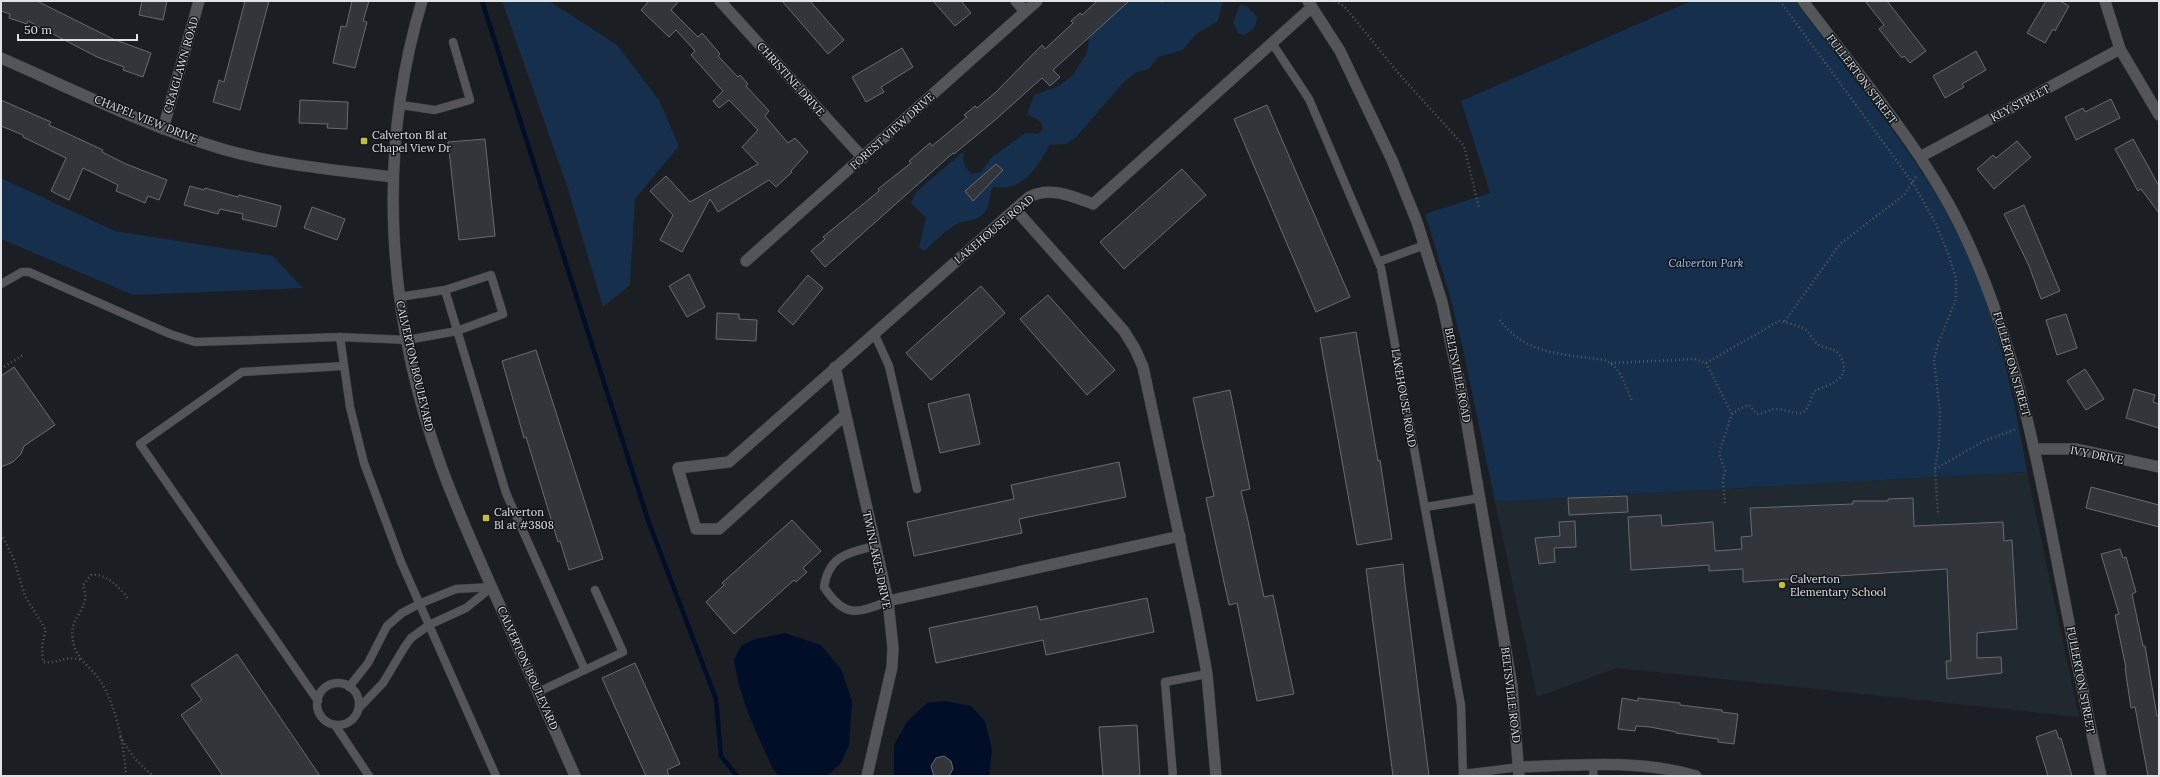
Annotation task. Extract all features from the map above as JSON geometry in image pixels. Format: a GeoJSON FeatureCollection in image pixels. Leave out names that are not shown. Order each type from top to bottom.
{"type":"FeatureCollection","features":[{"type":"Feature","properties":{"kind":"street","name":"CRAIGLAWN ROAD"},"geometry":{"type":"LineString","coordinates":[[163,129],[199,1]]}},
{"type":"Feature","properties":{"kind":"street","name":"CALVERTON BOULEVARD"},"geometry":{"type":"LineString","coordinates":[[422,1],[412,44],[401,105],[392,177],[394,256],[399,297],[407,340],[423,409],[441,465],[492,587],[575,776]]}},
{"type":"Feature","properties":{"kind":"street","name":"CHRISTINE DRIVE"},"geometry":{"type":"LineString","coordinates":[[720,1],[863,158]]}},
{"type":"Feature","properties":{"kind":"street"},"geometry":{"type":"LineString","coordinates":[[1016,1],[1025,11]]}},
{"type":"Feature","properties":{"kind":"street","name":"FOREST VIEW DRIVE"},"geometry":{"type":"LineString","coordinates":[[746,261],[1037,1]]}},
{"type":"Feature","properties":{"kind":"street","name":"FULLERTON STREET"},"geometry":{"type":"LineString","coordinates":[[1803,1],[1920,157],[1966,236],[1994,302],[2012,359],[2035,449],[2101,776]]}},
{"type":"Feature","properties":{"kind":"street"},"geometry":{"type":"LineString","coordinates":[[2105,1],[2120,49],[2159,115]]}},
{"type":"Feature","properties":{"kind":"street","name":"LAKEHOUSE ROAD"},"geometry":{"type":"LineString","coordinates":[[845,415],[718,528],[696,528],[678,468],[729,462],[1029,197],[1045,192],[1071,196],[1093,204],[1272,42],[1310,4]]}},
{"type":"Feature","properties":{"kind":"street","name":"BELTSVILLE ROAD"},"geometry":{"type":"LineString","coordinates":[[1310,4],[1340,51],[1392,160],[1425,245],[1453,346],[1512,686],[1520,772]]}},
{"type":"Feature","properties":{"kind":"street","name":"KEY STREET"},"geometry":{"type":"LineString","coordinates":[[1920,157],[2120,49]]}},
{"type":"Feature","properties":{"kind":"street","name":"CHAPEL VIEW DRIVE"},"geometry":{"type":"LineString","coordinates":[[1,58],[163,129],[223,149],[267,159],[392,177]]}},
{"type":"Feature","properties":{"kind":"street"},"geometry":{"type":"LineString","coordinates":[[1015,209],[1124,331],[1135,349],[1148,385],[1207,674],[1216,776]]}},
{"type":"Feature","properties":{"kind":"street","name":"TWINLAKES DRIVE"},"geometry":{"type":"LineString","coordinates":[[836,367],[845,415],[888,601],[892,648],[892,667],[867,776]]}},
{"type":"Feature","properties":{"kind":"street","name":"IVY DRIVE"},"geometry":{"type":"LineString","coordinates":[[2035,449],[2076,449],[2159,467]]}},
{"type":"Feature","properties":{"kind":"street"},"geometry":{"type":"LineString","coordinates":[[888,601],[1180,536]]}},
{"type":"Feature","properties":{"kind":"street"},"geometry":{"type":"LineString","coordinates":[[1520,772],[1593,770],[1642,766],[1673,770],[1696,776]]}},
{"type":"Feature","properties":{"kind":"lane"},"geometry":{"type":"LineString","coordinates":[[401,105],[435,110],[470,100],[453,42]]}},
{"type":"Feature","properties":{"kind":"lane","name":"LAKEHOUSE ROAD"},"geometry":{"type":"LineString","coordinates":[[1272,42],[1309,99],[1378,262],[1415,462],[1426,507],[1461,705],[1463,775]]}},
{"type":"Feature","properties":{"kind":"lane"},"geometry":{"type":"LineString","coordinates":[[1378,262],[1425,245]]}},
{"type":"Feature","properties":{"kind":"lane"},"geometry":{"type":"LineString","coordinates":[[2,281],[22,272],[33,274],[170,334],[195,342],[340,337],[407,340],[457,331],[503,314],[491,275],[445,290],[399,297]]}},
{"type":"Feature","properties":{"kind":"lane"},"geometry":{"type":"LineString","coordinates":[[445,290],[506,493],[585,670]]}},
{"type":"Feature","properties":{"kind":"lane"},"geometry":{"type":"LineString","coordinates":[[874,333],[889,366],[917,489]]}},
{"type":"Feature","properties":{"kind":"lane"},"geometry":{"type":"LineString","coordinates":[[340,337],[350,407],[364,463],[401,562],[496,776]]}},
{"type":"Feature","properties":{"kind":"lane"},"geometry":{"type":"LineString","coordinates":[[318,701],[140,444],[242,372],[344,366]]}},
{"type":"Feature","properties":{"kind":"lane"},"geometry":{"type":"LineString","coordinates":[[1426,507],[1480,498]]}},
{"type":"Feature","properties":{"kind":"lane"},"geometry":{"type":"LineString","coordinates":[[875,546],[847,553],[835,561],[826,572],[824,587],[832,600],[849,611],[865,611],[888,601]]}},
{"type":"Feature","properties":{"kind":"lane"},"geometry":{"type":"LineString","coordinates":[[349,687],[368,663],[387,626],[402,613],[419,604],[456,589],[492,587]]}},
{"type":"Feature","properties":{"kind":"lane"},"geometry":{"type":"LineString","coordinates":[[335,725],[348,723],[353,719],[359,708],[383,683],[411,638],[429,625],[466,608],[492,587]]}},
{"type":"Feature","properties":{"kind":"lane"},"geometry":{"type":"LineString","coordinates":[[538,692],[623,652],[595,590]]}},
{"type":"Feature","properties":{"kind":"lane"},"geometry":{"type":"LineString","coordinates":[[1172,776],[1165,682],[1207,674]]}},
{"type":"Feature","properties":{"kind":"lane"},"geometry":{"type":"LineString","coordinates":[[359,708],[357,696],[349,687],[343,684],[330,685],[320,694],[318,701],[318,708],[324,719],[335,725],[369,776]]}},
{"type":"Feature","properties":{"kind":"lane"},"geometry":{"type":"LineString","coordinates":[[1463,775],[1520,772]]}},
{"type":"Feature","properties":{"kind":"path"},"geometry":{"type":"LineString","coordinates":[[1335,1],[1344,6],[1399,74],[1464,146],[1479,208]]}},
{"type":"Feature","properties":{"kind":"path"},"geometry":{"type":"LineString","coordinates":[[1780,1],[1913,183],[1936,224],[1949,256],[1956,279],[1956,299],[1938,344],[1934,360],[1940,411],[1939,443],[1935,469],[1938,513]]}},
{"type":"Feature","properties":{"kind":"path"},"geometry":{"type":"LineString","coordinates":[[1706,364],[1779,321],[1785,320],[1840,244],[1904,195],[1920,172]]}},
{"type":"Feature","properties":{"kind":"path"},"geometry":{"type":"LineString","coordinates":[[1500,320],[1510,333],[1523,343],[1554,353],[1604,360],[1611,363],[1619,372],[1632,401]]}},
{"type":"Feature","properties":{"kind":"path"},"geometry":{"type":"LineString","coordinates":[[1725,505],[1723,481],[1724,471],[1720,453],[1732,414],[1749,405],[1757,414],[1766,414],[1772,410],[1778,409],[1789,413],[1800,414],[1809,408],[1814,391],[1833,384],[1840,379],[1844,368],[1842,358],[1834,350],[1818,344],[1806,330],[1792,326],[1785,320]]}},
{"type":"Feature","properties":{"kind":"path"},"geometry":{"type":"LineString","coordinates":[[1,369],[23,355]]}},
{"type":"Feature","properties":{"kind":"path"},"geometry":{"type":"LineString","coordinates":[[1611,363],[1695,359],[1706,364],[1732,414]]}},
{"type":"Feature","properties":{"kind":"path"},"geometry":{"type":"LineString","coordinates":[[1935,469],[1984,441],[2022,426]]}},
{"type":"Feature","properties":{"kind":"path"},"geometry":{"type":"LineString","coordinates":[[1,534],[13,557],[25,596],[46,630],[42,645],[43,662],[53,663],[69,657],[82,660]]}},
{"type":"Feature","properties":{"kind":"path"},"geometry":{"type":"LineString","coordinates":[[126,776],[117,719],[110,696],[100,680],[82,660],[75,648],[72,634],[73,623],[85,598],[83,585],[86,579],[91,575],[104,576],[123,592],[129,600]]}},
{"type":"Feature","properties":{"kind":"path"},"geometry":{"type":"LineString","coordinates":[[119,737],[135,759],[153,776]]}},
{"type":"Feature","properties":{"kind":"shaded area","name":"Calverton Elementary School"},"geometry":{"type":"Polygon","coordinates":[[[2027,472],[2079,717],[1617,668],[1537,697],[1495,502],[2027,472]]]}},
{"type":"Feature","properties":{"kind":"shaded area"},"geometry":{"type":"Polygon","coordinates":[[[785,633],[821,645],[841,669],[852,701],[849,745],[841,763],[827,776],[779,776],[773,769],[744,702],[736,674],[734,659],[742,645],[756,639],[785,633]]]}},
{"type":"Feature","properties":{"kind":"shaded area"},"geometry":{"type":"Polygon","coordinates":[[[945,701],[971,706],[985,721],[992,750],[989,776],[894,776],[894,745],[907,722],[927,703],[945,701]]]}},
{"type":"Feature","properties":{"kind":"green space"},"geometry":{"type":"Polygon","coordinates":[[[502,1],[549,1],[617,45],[659,100],[679,146],[635,199],[630,285],[603,307],[568,189],[502,1]]]}},
{"type":"Feature","properties":{"kind":"green space"},"geometry":{"type":"Polygon","coordinates":[[[1127,1],[1162,1],[1166,3],[1167,1],[1223,1],[1218,21],[1196,34],[1183,50],[1158,57],[1149,69],[1137,72],[1124,82],[1076,137],[1066,144],[1049,145],[1038,165],[1028,177],[1016,185],[1009,187],[993,187],[990,194],[988,207],[982,216],[954,226],[924,251],[919,247],[926,218],[911,203],[916,192],[964,151],[964,161],[967,169],[972,174],[981,172],[991,158],[1025,133],[1038,134],[1043,129],[1041,123],[1027,115],[1034,95],[1059,86],[1072,76],[1087,53],[1089,38],[1127,1]]]}},
{"type":"Feature","properties":{"kind":"green space","name":"Calverton Park"},"geometry":{"type":"Polygon","coordinates":[[[1691,1],[1795,1],[1900,140],[1932,188],[1951,221],[1982,290],[2004,361],[2021,435],[2027,472],[1495,502],[1461,340],[1449,293],[1425,214],[1490,193],[1461,101],[1691,1]]]}},
{"type":"Feature","properties":{"kind":"green space"},"geometry":{"type":"Polygon","coordinates":[[[1239,6],[1247,6],[1257,17],[1253,29],[1249,33],[1243,35],[1239,34],[1233,23],[1239,6]]]}},
{"type":"Feature","properties":{"kind":"green space"},"geometry":{"type":"Polygon","coordinates":[[[1,178],[115,231],[273,256],[303,288],[133,295],[1,239],[1,178]]]}},
{"type":"Feature","properties":{"kind":"building"},"geometry":{"type":"Polygon","coordinates":[[[1,1],[37,1],[113,39],[151,53],[143,77],[123,70],[124,67],[97,57],[28,21],[27,24],[9,18],[10,14],[1,11],[1,1]]]}},
{"type":"Feature","properties":{"kind":"building"},"geometry":{"type":"Polygon","coordinates":[[[142,1],[167,1],[163,20],[139,15],[142,1]]]}},
{"type":"Feature","properties":{"kind":"building"},"geometry":{"type":"Polygon","coordinates":[[[245,1],[269,1],[240,110],[213,102],[219,80],[224,82],[245,1]]]}},
{"type":"Feature","properties":{"kind":"building"},"geometry":{"type":"Polygon","coordinates":[[[352,1],[369,1],[363,21],[367,22],[355,68],[333,63],[341,26],[346,27],[352,1]]]}},
{"type":"Feature","properties":{"kind":"building"},"geometry":{"type":"Polygon","coordinates":[[[649,1],[679,1],[671,10],[698,37],[702,33],[720,54],[718,56],[738,77],[740,75],[748,84],[746,86],[769,111],[765,116],[788,143],[795,138],[808,152],[791,171],[792,172],[776,187],[769,180],[718,212],[710,199],[682,252],[660,240],[673,215],[650,191],[666,176],[690,202],[758,164],[742,147],[758,130],[729,100],[719,108],[713,101],[723,91],[691,55],[695,51],[676,30],[669,37],[641,10],[649,1]]]}},
{"type":"Feature","properties":{"kind":"building"},"geometry":{"type":"Polygon","coordinates":[[[782,1],[810,1],[844,40],[828,54],[782,1]]]}},
{"type":"Feature","properties":{"kind":"building"},"geometry":{"type":"Polygon","coordinates":[[[933,1],[961,1],[971,13],[955,26],[933,1]]]}},
{"type":"Feature","properties":{"kind":"building"},"geometry":{"type":"Polygon","coordinates":[[[1097,1],[1129,1],[1053,70],[1060,77],[1050,86],[1042,78],[994,121],[954,154],[953,153],[825,267],[811,251],[825,239],[823,237],[879,191],[878,189],[911,163],[909,161],[930,143],[932,146],[967,117],[964,115],[975,106],[977,108],[996,92],[1042,45],[1045,49],[1073,23],[1071,21],[1080,13],[1082,15],[1097,1]]]}},
{"type":"Feature","properties":{"kind":"building"},"geometry":{"type":"Polygon","coordinates":[[[1865,1],[1887,1],[1926,51],[1910,63],[1904,56],[1902,58],[1879,29],[1884,25],[1865,1]]]}},
{"type":"Feature","properties":{"kind":"building"},"geometry":{"type":"Polygon","coordinates":[[[2046,1],[2060,1],[2069,6],[2055,31],[2053,29],[2045,43],[2027,33],[2046,1]]]}},
{"type":"Feature","properties":{"kind":"building"},"geometry":{"type":"Polygon","coordinates":[[[902,48],[913,67],[881,87],[884,92],[866,102],[852,77],[902,48]]]}},
{"type":"Feature","properties":{"kind":"building"},"geometry":{"type":"Polygon","coordinates":[[[1976,51],[1986,70],[1962,84],[1964,87],[1945,98],[1933,76],[1976,51]]]}},
{"type":"Feature","properties":{"kind":"building"},"geometry":{"type":"Polygon","coordinates":[[[2111,99],[2120,118],[2076,140],[2065,117],[2083,108],[2085,112],[2111,99]]]}},
{"type":"Feature","properties":{"kind":"building"},"geometry":{"type":"Polygon","coordinates":[[[1,100],[51,122],[49,125],[103,150],[102,152],[126,164],[167,180],[159,200],[148,196],[145,203],[116,191],[118,185],[83,168],[69,200],[51,191],[66,158],[23,137],[23,135],[1,126],[1,100]]]}},
{"type":"Feature","properties":{"kind":"building"},"geometry":{"type":"Polygon","coordinates":[[[300,100],[348,102],[347,129],[327,128],[328,124],[299,123],[300,100]]]}},
{"type":"Feature","properties":{"kind":"building"},"geometry":{"type":"Polygon","coordinates":[[[1267,105],[1350,297],[1316,312],[1234,119],[1267,105]]]}},
{"type":"Feature","properties":{"kind":"building"},"geometry":{"type":"Polygon","coordinates":[[[485,139],[495,236],[459,240],[448,142],[485,139]]]}},
{"type":"Feature","properties":{"kind":"building"},"geometry":{"type":"Polygon","coordinates":[[[2133,139],[2159,186],[2159,213],[2141,189],[2138,191],[2115,149],[2133,139]]]}},
{"type":"Feature","properties":{"kind":"building"},"geometry":{"type":"Polygon","coordinates":[[[2017,141],[2031,157],[1994,189],[1977,169],[1993,155],[1996,158],[2017,141]]]}},
{"type":"Feature","properties":{"kind":"building"},"geometry":{"type":"Polygon","coordinates":[[[996,164],[1003,170],[973,201],[965,191],[996,164]]]}},
{"type":"Feature","properties":{"kind":"building"},"geometry":{"type":"Polygon","coordinates":[[[1182,169],[1206,195],[1124,269],[1100,242],[1182,169]]]}},
{"type":"Feature","properties":{"kind":"building"},"geometry":{"type":"Polygon","coordinates":[[[190,186],[204,190],[205,188],[238,197],[239,195],[281,206],[276,227],[242,219],[243,214],[220,209],[218,214],[184,205],[190,186]]]}},
{"type":"Feature","properties":{"kind":"building"},"geometry":{"type":"Polygon","coordinates":[[[2024,205],[2060,291],[2041,299],[2029,266],[2004,214],[2024,205]]]}},
{"type":"Feature","properties":{"kind":"building"},"geometry":{"type":"Polygon","coordinates":[[[312,207],[345,219],[337,240],[304,228],[312,207]]]}},
{"type":"Feature","properties":{"kind":"building"},"geometry":{"type":"Polygon","coordinates":[[[689,274],[705,307],[687,317],[669,286],[689,274]]]}},
{"type":"Feature","properties":{"kind":"building"},"geometry":{"type":"Polygon","coordinates":[[[808,275],[823,288],[793,325],[778,311],[808,275]]]}},
{"type":"Feature","properties":{"kind":"building"},"geometry":{"type":"Polygon","coordinates":[[[981,286],[1005,313],[931,380],[906,353],[981,286]]]}},
{"type":"Feature","properties":{"kind":"building"},"geometry":{"type":"Polygon","coordinates":[[[1048,295],[1115,370],[1087,395],[1020,319],[1048,295]]]}},
{"type":"Feature","properties":{"kind":"building"},"geometry":{"type":"Polygon","coordinates":[[[717,313],[739,314],[739,319],[757,320],[756,341],[716,339],[717,313]]]}},
{"type":"Feature","properties":{"kind":"building"},"geometry":{"type":"Polygon","coordinates":[[[2066,314],[2077,348],[2057,355],[2046,320],[2066,314]]]}},
{"type":"Feature","properties":{"kind":"building"},"geometry":{"type":"Polygon","coordinates":[[[1356,332],[1378,461],[1380,460],[1392,539],[1357,545],[1320,338],[1356,332]]]}},
{"type":"Feature","properties":{"kind":"building"},"geometry":{"type":"Polygon","coordinates":[[[536,350],[603,559],[569,570],[560,541],[558,542],[526,437],[524,438],[502,361],[536,350]]]}},
{"type":"Feature","properties":{"kind":"building"},"geometry":{"type":"Polygon","coordinates":[[[14,367],[55,425],[24,446],[21,454],[13,462],[1,467],[1,376],[14,367]]]}},
{"type":"Feature","properties":{"kind":"building"},"geometry":{"type":"Polygon","coordinates":[[[2085,369],[2104,399],[2086,410],[2067,381],[2085,369]]]}},
{"type":"Feature","properties":{"kind":"building"},"geometry":{"type":"Polygon","coordinates":[[[2134,389],[2155,395],[2153,402],[2159,404],[2159,428],[2126,418],[2134,389]]]}},
{"type":"Feature","properties":{"kind":"building"},"geometry":{"type":"Polygon","coordinates":[[[1230,390],[1250,489],[1241,491],[1264,597],[1273,595],[1294,694],[1257,701],[1237,603],[1229,605],[1206,498],[1214,496],[1193,398],[1230,390]]]}},
{"type":"Feature","properties":{"kind":"building"},"geometry":{"type":"Polygon","coordinates":[[[969,394],[980,444],[940,453],[928,404],[969,394]]]}},
{"type":"Feature","properties":{"kind":"building"},"geometry":{"type":"Polygon","coordinates":[[[1119,462],[1126,497],[1019,519],[1022,533],[914,556],[907,522],[1014,499],[1011,485],[1119,462]]]}},
{"type":"Feature","properties":{"kind":"building"},"geometry":{"type":"Polygon","coordinates":[[[2091,487],[2159,505],[2159,527],[2086,508],[2091,487]]]}},
{"type":"Feature","properties":{"kind":"building"},"geometry":{"type":"Polygon","coordinates":[[[1627,496],[1628,512],[1569,515],[1568,498],[1627,496]]]}},
{"type":"Feature","properties":{"kind":"building"},"geometry":{"type":"Polygon","coordinates":[[[1913,498],[1914,526],[2003,522],[2004,541],[2012,540],[2017,629],[1977,633],[1977,658],[2001,657],[2002,673],[1947,679],[1946,661],[1951,661],[1947,569],[1743,582],[1743,569],[1709,571],[1709,565],[1631,570],[1628,517],[1661,515],[1662,526],[1713,522],[1715,551],[1742,549],[1741,537],[1752,536],[1750,508],[1853,504],[1853,501],[1888,501],[1888,499],[1913,498]]]}},
{"type":"Feature","properties":{"kind":"building"},"geometry":{"type":"Polygon","coordinates":[[[792,520],[821,551],[803,568],[807,572],[796,582],[794,580],[734,634],[706,602],[724,585],[722,583],[792,520]]]}},
{"type":"Feature","properties":{"kind":"building"},"geometry":{"type":"Polygon","coordinates":[[[1575,521],[1576,547],[1554,548],[1555,562],[1539,564],[1535,538],[1560,536],[1559,522],[1575,521]]]}},
{"type":"Feature","properties":{"kind":"building"},"geometry":{"type":"Polygon","coordinates":[[[2120,549],[2123,558],[2126,557],[2136,592],[2132,594],[2143,646],[2145,646],[2157,716],[2159,716],[2159,776],[2148,776],[2135,707],[2131,708],[2126,668],[2115,615],[2119,614],[2101,554],[2120,549]]]}},
{"type":"Feature","properties":{"kind":"building"},"geometry":{"type":"Polygon","coordinates":[[[1403,564],[1429,776],[1393,776],[1366,569],[1403,564]]]}},
{"type":"Feature","properties":{"kind":"building"},"geometry":{"type":"Polygon","coordinates":[[[1147,598],[1154,632],[1046,655],[1043,640],[936,663],[929,628],[1037,606],[1040,620],[1147,598]]]}},
{"type":"Feature","properties":{"kind":"building"},"geometry":{"type":"Polygon","coordinates":[[[237,654],[320,776],[223,776],[181,715],[202,700],[191,685],[237,654]]]}},
{"type":"Feature","properties":{"kind":"building"},"geometry":{"type":"Polygon","coordinates":[[[635,663],[680,764],[667,770],[669,776],[646,776],[602,678],[635,663]]]}},
{"type":"Feature","properties":{"kind":"building"},"geometry":{"type":"Polygon","coordinates":[[[1622,698],[1638,701],[1638,698],[1680,703],[1680,705],[1722,710],[1722,712],[1738,714],[1734,744],[1718,742],[1718,739],[1676,733],[1650,727],[1636,726],[1635,731],[1618,729],[1622,698]]]}},
{"type":"Feature","properties":{"kind":"building"},"geometry":{"type":"Polygon","coordinates":[[[1137,725],[1140,776],[1103,776],[1099,727],[1137,725]]]}},
{"type":"Feature","properties":{"kind":"building"},"geometry":{"type":"Polygon","coordinates":[[[2056,730],[2059,739],[2061,738],[2072,776],[2048,776],[2036,737],[2056,730]]]}},
{"type":"Feature","properties":{"kind":"building"},"geometry":{"type":"Polygon","coordinates":[[[944,756],[951,761],[953,769],[949,776],[934,776],[931,766],[936,758],[944,756]]]}},
{"type":"Feature","properties":{"kind":"waterway"},"geometry":{"type":"LineString","coordinates":[[482,1],[648,520],[716,699],[721,756],[737,776]]}},
{"type":"Feature","properties":{"kind":"place","name":"Calverton Bl at Chapel View Dr"},"geometry":{"type":"Point","coordinates":[364,141]}},
{"type":"Feature","properties":{"kind":"place","name":"Calverton Bl at #3808"},"geometry":{"type":"Point","coordinates":[486,518]}},
{"type":"Feature","properties":{"kind":"place","name":"Calverton Elementary School"},"geometry":{"type":"Point","coordinates":[1782,585]}}]}
